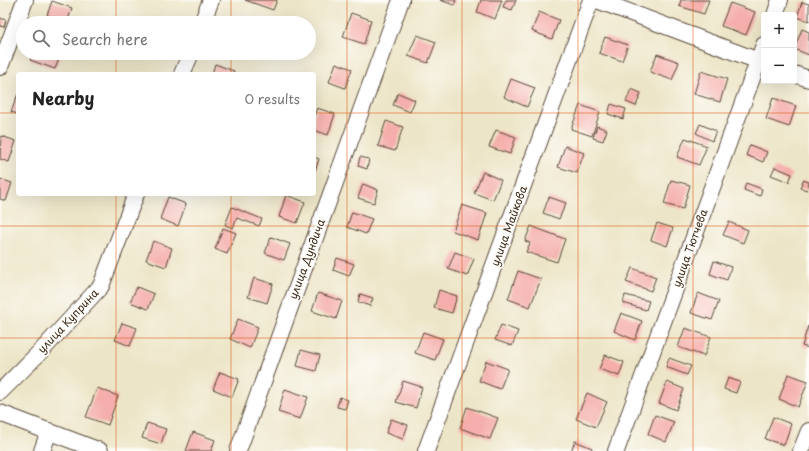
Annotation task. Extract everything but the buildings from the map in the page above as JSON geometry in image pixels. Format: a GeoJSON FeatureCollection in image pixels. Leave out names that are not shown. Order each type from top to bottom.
{"type":"FeatureCollection","features":[{"type":"Feature","properties":{"kind":"street"},"geometry":{"type":"LineString","coordinates":[[19,16],[25,0]]}},
{"type":"Feature","properties":{"kind":"street"},"geometry":{"type":"LineString","coordinates":[[205,16],[211,0]]}},
{"type":"Feature","properties":{"kind":"street","name":"улица Дундича"},"geometry":{"type":"LineString","coordinates":[[238,451],[401,0]]}},
{"type":"Feature","properties":{"kind":"street","name":"улица Майкова"},"geometry":{"type":"LineString","coordinates":[[426,451],[590,0]]}},
{"type":"Feature","properties":{"kind":"street"},"geometry":{"type":"LineString","coordinates":[[597,0],[761,62]]}},
{"type":"Feature","properties":{"kind":"street"},"geometry":{"type":"LineString","coordinates":[[776,12],[780,0]]}},
{"type":"Feature","properties":{"kind":"street"},"geometry":{"type":"LineString","coordinates":[[0,67],[16,24]]}},
{"type":"Feature","properties":{"kind":"street"},"geometry":{"type":"LineString","coordinates":[[183,72],[188,60]]}},
{"type":"Feature","properties":{"kind":"street","name":"улица Тютчева"},"geometry":{"type":"LineString","coordinates":[[616,451],[761,62]]}},
{"type":"Feature","properties":{"kind":"street"},"geometry":{"type":"LineString","coordinates":[[797,75],[809,79]]}},
{"type":"Feature","properties":{"kind":"street","name":"улица Куприна"},"geometry":{"type":"LineString","coordinates":[[0,392],[44,348],[101,286],[135,196]]}},
{"type":"Feature","properties":{"kind":"street"},"geometry":{"type":"LineString","coordinates":[[0,413],[100,451]]}},
{"type":"Feature","properties":{"kind":"street"},"geometry":{"type":"LineString","coordinates":[[42,451],[49,431]]}},
{"type":"Feature","properties":{"kind":"street"},"geometry":{"type":"LineString","coordinates":[[801,451],[809,431]]}}]}
